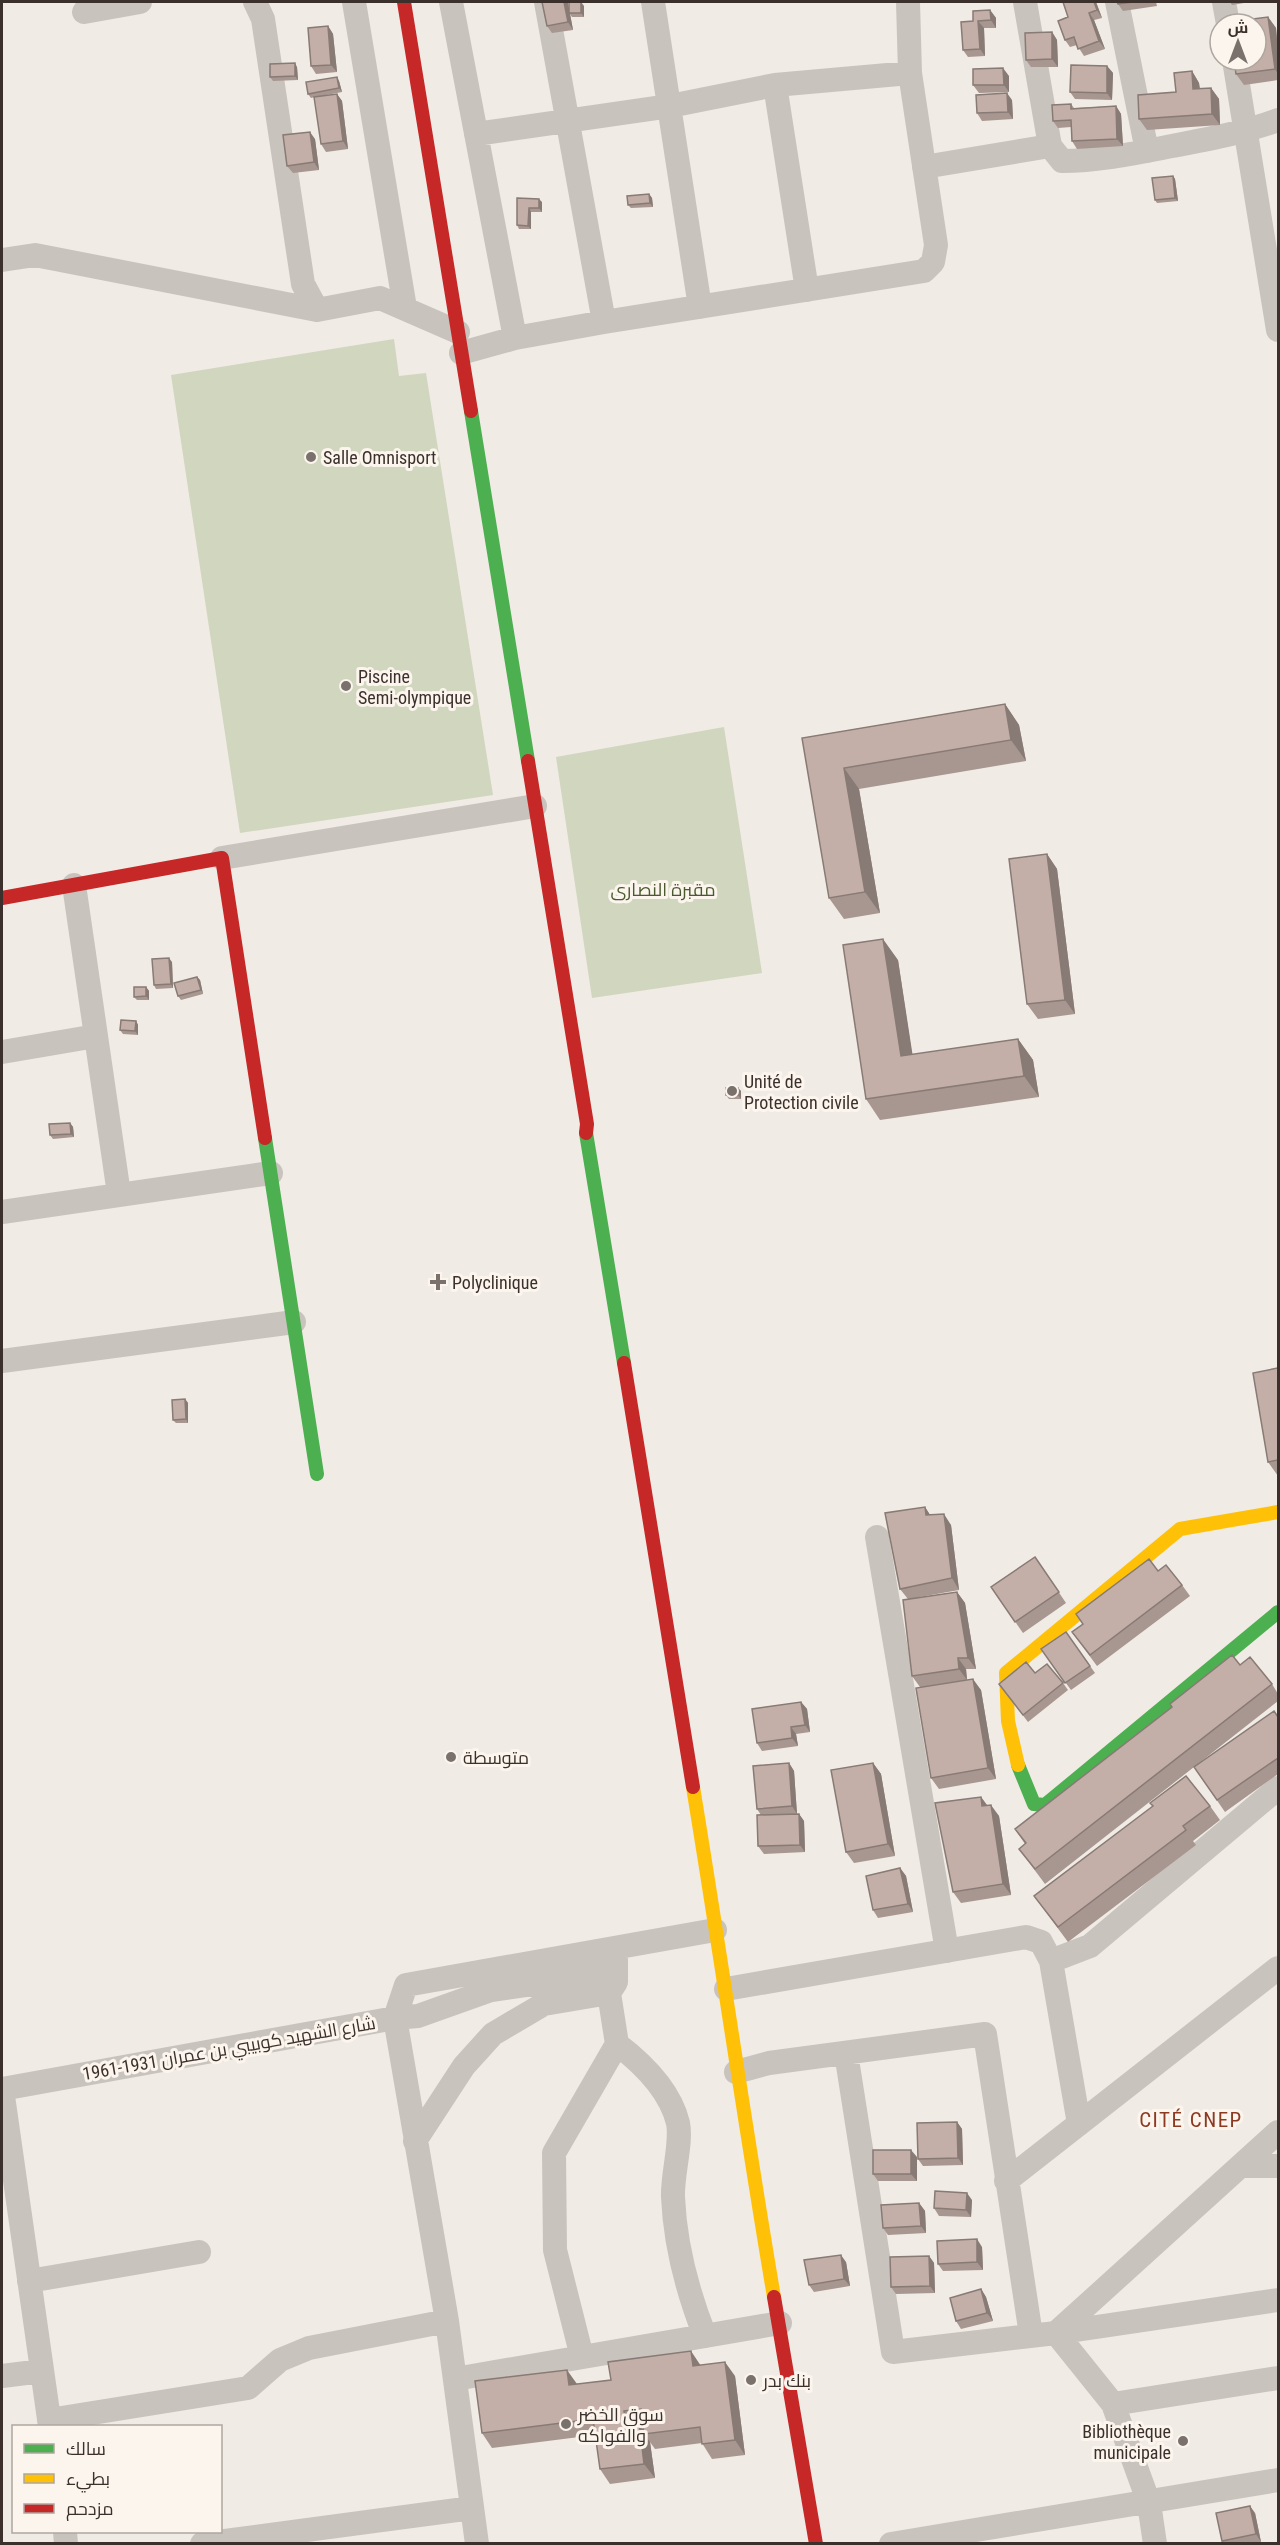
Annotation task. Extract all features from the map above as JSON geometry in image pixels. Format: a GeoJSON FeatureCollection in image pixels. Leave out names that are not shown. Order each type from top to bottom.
{"type":"FeatureCollection","features":[{"type":"Feature","properties":{"kind":"main road"},"geometry":{"type":"LineString","coordinates":[[404,2],[726,1989],[736,2072],[816,2544]]}},
{"type":"Feature","properties":{"kind":"main road"},"geometry":{"type":"LineString","coordinates":[[2,898],[222,858],[317,1474]]}},
{"type":"Feature","properties":{"kind":"main road"},"geometry":{"type":"LineString","coordinates":[[1278,1512],[1180,1529],[1006,1674],[1003,1688],[1020,1776],[1034,1804],[1045,1805],[1278,1612]]}},
{"type":"Feature","properties":{"kind":"street"},"geometry":{"type":"LineString","coordinates":[[84,12],[140,2]]}},
{"type":"Feature","properties":{"kind":"street"},"geometry":{"type":"LineString","coordinates":[[255,2],[263,19],[303,284],[317,310]]}},
{"type":"Feature","properties":{"kind":"street"},"geometry":{"type":"LineString","coordinates":[[354,2],[405,308]]}},
{"type":"Feature","properties":{"kind":"street"},"geometry":{"type":"LineString","coordinates":[[451,2],[515,338]]}},
{"type":"Feature","properties":{"kind":"street"},"geometry":{"type":"LineString","coordinates":[[546,2],[604,322]]}},
{"type":"Feature","properties":{"kind":"street"},"geometry":{"type":"LineString","coordinates":[[653,2],[700,307]]}},
{"type":"Feature","properties":{"kind":"street"},"geometry":{"type":"LineString","coordinates":[[2,260],[36,255],[317,310],[380,298],[405,308],[459,342],[515,338],[924,271],[933,262],[936,245],[910,73],[908,2]]}},
{"type":"Feature","properties":{"kind":"street"},"geometry":{"type":"LineString","coordinates":[[1026,2],[1050,146],[1062,161],[1081,161],[1147,151],[1246,132],[1278,120]]}},
{"type":"Feature","properties":{"kind":"street"},"geometry":{"type":"LineString","coordinates":[[1117,2],[1147,151]]}},
{"type":"Feature","properties":{"kind":"street"},"geometry":{"type":"LineString","coordinates":[[1236,72],[1278,330]]}},
{"type":"Feature","properties":{"kind":"street"},"geometry":{"type":"LineString","coordinates":[[476,134],[670,106],[774,85],[910,73]]}},
{"type":"Feature","properties":{"kind":"street"},"geometry":{"type":"LineString","coordinates":[[774,85],[807,290]]}},
{"type":"Feature","properties":{"kind":"street"},"geometry":{"type":"LineString","coordinates":[[924,167],[1050,146]]}},
{"type":"Feature","properties":{"kind":"street"},"geometry":{"type":"LineString","coordinates":[[222,858],[535,806]]}},
{"type":"Feature","properties":{"kind":"street"},"geometry":{"type":"LineString","coordinates":[[74,885],[119,1194]]}},
{"type":"Feature","properties":{"kind":"street"},"geometry":{"type":"LineString","coordinates":[[2,1052],[96,1036]]}},
{"type":"Feature","properties":{"kind":"street"},"geometry":{"type":"LineString","coordinates":[[2,1212],[271,1173]]}},
{"type":"Feature","properties":{"kind":"street"},"geometry":{"type":"LineString","coordinates":[[2,1361],[294,1322]]}},
{"type":"Feature","properties":{"kind":"street"},"geometry":{"type":"LineString","coordinates":[[877,1537],[947,1951]]}},
{"type":"Feature","properties":{"kind":"street"},"geometry":{"type":"LineString","coordinates":[[1051,1961],[1090,1946],[1278,1788]]}},
{"type":"Feature","properties":{"kind":"street","name":"شارع الشهيد كوبيبي بن عمران 1931-1961"},"geometry":{"type":"LineString","coordinates":[[2,2089],[395,2018],[406,1985],[715,1930]]}},
{"type":"Feature","properties":{"kind":"street"},"geometry":{"type":"LineString","coordinates":[[726,1989],[1026,1937],[1041,1941],[1051,1961],[1079,2124]]}},
{"type":"Feature","properties":{"kind":"street"},"geometry":{"type":"LineString","coordinates":[[582,2357],[555,2250],[554,2153],[617,2044],[613,1982],[617,1946]]}},
{"type":"Feature","properties":{"kind":"street"},"geometry":{"type":"LineString","coordinates":[[1006,2181],[1278,1968]]}},
{"type":"Feature","properties":{"kind":"street"},"geometry":{"type":"LineString","coordinates":[[477,2544],[447,2320],[395,2018],[418,2016],[490,1990],[613,1982]]}},
{"type":"Feature","properties":{"kind":"street"},"geometry":{"type":"LineString","coordinates":[[415,2141],[464,2066],[493,2034],[544,2004],[613,1982]]}},
{"type":"Feature","properties":{"kind":"street"},"geometry":{"type":"LineString","coordinates":[[736,2072],[769,2063],[985,2034],[1030,2335]]}},
{"type":"Feature","properties":{"kind":"street"},"geometry":{"type":"LineString","coordinates":[[617,2044],[644,2064],[667,2099],[678,2124],[673,2197],[688,2293],[705,2336]]}},
{"type":"Feature","properties":{"kind":"street"},"geometry":{"type":"LineString","coordinates":[[846,2053],[893,2352],[1056,2333],[1278,2300]]}},
{"type":"Feature","properties":{"kind":"street"},"geometry":{"type":"LineString","coordinates":[[2,2089],[49,2423],[248,2388],[280,2360],[309,2348],[447,2320]]}},
{"type":"Feature","properties":{"kind":"street"},"geometry":{"type":"LineString","coordinates":[[1056,2333],[1278,2133]]}},
{"type":"Feature","properties":{"kind":"street"},"geometry":{"type":"LineString","coordinates":[[1242,2166],[1278,2166]]}},
{"type":"Feature","properties":{"kind":"street"},"geometry":{"type":"LineString","coordinates":[[29,2281],[199,2252]]}},
{"type":"Feature","properties":{"kind":"street"},"geometry":{"type":"LineString","coordinates":[[455,2379],[780,2323]]}},
{"type":"Feature","properties":{"kind":"street"},"geometry":{"type":"LineString","coordinates":[[1056,2333],[1113,2404],[1149,2503],[1155,2544]]}},
{"type":"Feature","properties":{"kind":"street"},"geometry":{"type":"LineString","coordinates":[[2,2376],[42,2371]]}},
{"type":"Feature","properties":{"kind":"street"},"geometry":{"type":"LineString","coordinates":[[1113,2404],[1278,2378]]}},
{"type":"Feature","properties":{"kind":"street"},"geometry":{"type":"LineString","coordinates":[[891,2544],[1278,2480]]}},
{"type":"Feature","properties":{"kind":"street"},"geometry":{"type":"LineString","coordinates":[[202,2544],[472,2508]]}},
{"type":"Feature","properties":{"kind":"green space"},"geometry":{"type":"Polygon","coordinates":[[[394,339],[399,376],[426,373],[493,795],[240,833],[171,375],[394,339]]]}},
{"type":"Feature","properties":{"kind":"green space","name":"مقبرة النصارى"},"geometry":{"type":"Polygon","coordinates":[[[724,727],[762,973],[592,998],[556,757],[724,727]]]}},
{"type":"Feature","properties":{"kind":"building"},"geometry":{"type":"Polygon","coordinates":[[[542,2],[564,2],[568,22],[547,26],[542,2]]]}},
{"type":"Feature","properties":{"kind":"building"},"geometry":{"type":"Polygon","coordinates":[[[569,2],[581,2],[581,13],[569,13],[569,2]]]}},
{"type":"Feature","properties":{"kind":"building"},"geometry":{"type":"Polygon","coordinates":[[[1063,2],[1094,2],[1097,10],[1089,13],[1099,41],[1078,49],[1074,37],[1065,40],[1058,21],[1068,17],[1063,2]]]}},
{"type":"Feature","properties":{"kind":"building"},"geometry":{"type":"Polygon","coordinates":[[[990,10],[991,20],[978,21],[980,49],[963,50],[961,22],[973,21],[973,11],[990,10]]]}},
{"type":"Feature","properties":{"kind":"building"},"geometry":{"type":"Polygon","coordinates":[[[1268,17],[1275,69],[1268,70],[1268,17]]]}},
{"type":"Feature","properties":{"kind":"building"},"geometry":{"type":"Polygon","coordinates":[[[328,26],[331,65],[311,66],[308,28],[328,26]]]}},
{"type":"Feature","properties":{"kind":"building"},"geometry":{"type":"Polygon","coordinates":[[[1052,32],[1052,59],[1026,60],[1025,33],[1052,32]]]}},
{"type":"Feature","properties":{"kind":"building"},"geometry":{"type":"Polygon","coordinates":[[[295,63],[295,76],[270,77],[270,64],[295,63]]]}},
{"type":"Feature","properties":{"kind":"building"},"geometry":{"type":"Polygon","coordinates":[[[1071,65],[1107,66],[1107,93],[1070,92],[1071,65]]]}},
{"type":"Feature","properties":{"kind":"building"},"geometry":{"type":"Polygon","coordinates":[[[1003,68],[1004,85],[973,85],[973,69],[1003,68]]]}},
{"type":"Feature","properties":{"kind":"building"},"geometry":{"type":"Polygon","coordinates":[[[1192,71],[1193,89],[1211,88],[1212,114],[1139,119],[1138,95],[1176,92],[1174,73],[1192,71]]]}},
{"type":"Feature","properties":{"kind":"building"},"geometry":{"type":"Polygon","coordinates":[[[337,77],[339,88],[308,94],[306,82],[337,77]]]}},
{"type":"Feature","properties":{"kind":"building"},"geometry":{"type":"Polygon","coordinates":[[[1007,93],[1008,112],[977,113],[976,95],[1007,93]]]}},
{"type":"Feature","properties":{"kind":"building"},"geometry":{"type":"Polygon","coordinates":[[[337,94],[343,141],[321,144],[314,97],[337,94]]]}},
{"type":"Feature","properties":{"kind":"building"},"geometry":{"type":"Polygon","coordinates":[[[1071,104],[1071,109],[1116,106],[1117,139],[1072,141],[1071,120],[1053,121],[1052,105],[1071,104]]]}},
{"type":"Feature","properties":{"kind":"building"},"geometry":{"type":"Polygon","coordinates":[[[310,132],[314,162],[287,166],[283,135],[310,132]]]}},
{"type":"Feature","properties":{"kind":"building"},"geometry":{"type":"Polygon","coordinates":[[[1173,176],[1175,198],[1155,200],[1152,178],[1173,176]]]}},
{"type":"Feature","properties":{"kind":"building"},"geometry":{"type":"Polygon","coordinates":[[[649,194],[650,203],[628,205],[627,196],[649,194]]]}},
{"type":"Feature","properties":{"kind":"building"},"geometry":{"type":"Polygon","coordinates":[[[517,198],[539,199],[539,208],[529,208],[528,226],[517,225],[517,198]]]}},
{"type":"Feature","properties":{"kind":"building"},"geometry":{"type":"Polygon","coordinates":[[[1005,704],[1011,740],[844,768],[865,892],[829,898],[802,738],[1005,704]]]}},
{"type":"Feature","properties":{"kind":"building"},"geometry":{"type":"Polygon","coordinates":[[[1047,854],[1065,1000],[1027,1004],[1009,859],[1047,854]]]}},
{"type":"Feature","properties":{"kind":"building"},"geometry":{"type":"Polygon","coordinates":[[[883,939],[901,1056],[1018,1039],[1024,1076],[866,1099],[843,945],[883,939]]]}},
{"type":"Feature","properties":{"kind":"building"},"geometry":{"type":"Polygon","coordinates":[[[169,958],[171,984],[154,985],[152,959],[169,958]]]}},
{"type":"Feature","properties":{"kind":"building"},"geometry":{"type":"Polygon","coordinates":[[[197,977],[201,990],[178,996],[174,983],[197,977]]]}},
{"type":"Feature","properties":{"kind":"building"},"geometry":{"type":"Polygon","coordinates":[[[134,987],[146,987],[146,996],[134,997],[134,987]]]}},
{"type":"Feature","properties":{"kind":"building"},"geometry":{"type":"Polygon","coordinates":[[[121,1020],[136,1021],[135,1031],[120,1030],[121,1020]]]}},
{"type":"Feature","properties":{"kind":"building"},"geometry":{"type":"Polygon","coordinates":[[[726,1088],[738,1088],[738,1095],[726,1095],[726,1088]]]}},
{"type":"Feature","properties":{"kind":"building"},"geometry":{"type":"Polygon","coordinates":[[[70,1123],[71,1134],[50,1135],[49,1124],[70,1123]]]}},
{"type":"Feature","properties":{"kind":"building"},"geometry":{"type":"Polygon","coordinates":[[[1278,1368],[1278,1460],[1268,1462],[1253,1373],[1278,1368]]]}},
{"type":"Feature","properties":{"kind":"building"},"geometry":{"type":"Polygon","coordinates":[[[185,1399],[186,1419],[173,1420],[172,1400],[185,1399]]]}},
{"type":"Feature","properties":{"kind":"building"},"geometry":{"type":"Polygon","coordinates":[[[925,1507],[926,1515],[944,1514],[952,1578],[900,1589],[885,1513],[925,1507]]]}},
{"type":"Feature","properties":{"kind":"building"},"geometry":{"type":"Polygon","coordinates":[[[1035,1557],[1059,1592],[1015,1622],[991,1587],[1035,1557]]]}},
{"type":"Feature","properties":{"kind":"building"},"geometry":{"type":"Polygon","coordinates":[[[1149,1559],[1158,1571],[1166,1565],[1182,1585],[1090,1655],[1072,1632],[1083,1624],[1076,1614],[1149,1559]]]}},
{"type":"Feature","properties":{"kind":"building"},"geometry":{"type":"Polygon","coordinates":[[[957,1592],[968,1658],[958,1658],[959,1669],[912,1676],[903,1600],[957,1592]]]}},
{"type":"Feature","properties":{"kind":"building"},"geometry":{"type":"Polygon","coordinates":[[[1066,1632],[1090,1666],[1065,1683],[1041,1649],[1066,1632]]]}},
{"type":"Feature","properties":{"kind":"building"},"geometry":{"type":"Polygon","coordinates":[[[1232,1655],[1240,1665],[1250,1657],[1272,1684],[1035,1869],[1019,1849],[1026,1843],[1015,1829],[1172,1707],[1170,1704],[1232,1655]]]}},
{"type":"Feature","properties":{"kind":"building"},"geometry":{"type":"Polygon","coordinates":[[[1026,1662],[1035,1673],[1047,1664],[1063,1683],[1023,1715],[999,1684],[1026,1662]]]}},
{"type":"Feature","properties":{"kind":"building"},"geometry":{"type":"Polygon","coordinates":[[[973,1679],[988,1768],[931,1778],[916,1688],[973,1679]]]}},
{"type":"Feature","properties":{"kind":"building"},"geometry":{"type":"Polygon","coordinates":[[[801,1702],[805,1725],[791,1727],[792,1738],[757,1743],[752,1709],[801,1702]]]}},
{"type":"Feature","properties":{"kind":"building"},"geometry":{"type":"Polygon","coordinates":[[[1274,1711],[1278,1717],[1278,1758],[1217,1800],[1194,1767],[1274,1711]]]}},
{"type":"Feature","properties":{"kind":"building"},"geometry":{"type":"Polygon","coordinates":[[[789,1763],[792,1806],[757,1809],[753,1766],[789,1763]]]}},
{"type":"Feature","properties":{"kind":"building"},"geometry":{"type":"Polygon","coordinates":[[[873,1763],[888,1844],[846,1852],[831,1770],[873,1763]]]}},
{"type":"Feature","properties":{"kind":"building"},"geometry":{"type":"Polygon","coordinates":[[[1186,1776],[1210,1806],[1183,1826],[1186,1830],[1058,1927],[1034,1896],[1153,1806],[1150,1803],[1186,1776]]]}},
{"type":"Feature","properties":{"kind":"building"},"geometry":{"type":"Polygon","coordinates":[[[981,1797],[982,1806],[991,1805],[1003,1884],[953,1892],[935,1803],[981,1797]]]}},
{"type":"Feature","properties":{"kind":"building"},"geometry":{"type":"Polygon","coordinates":[[[799,1814],[800,1845],[758,1846],[757,1815],[799,1814]]]}},
{"type":"Feature","properties":{"kind":"building"},"geometry":{"type":"Polygon","coordinates":[[[900,1868],[908,1904],[873,1910],[866,1876],[900,1868]]]}},
{"type":"Feature","properties":{"kind":"building"},"geometry":{"type":"Polygon","coordinates":[[[957,2122],[958,2158],[918,2159],[917,2123],[957,2122]]]}},
{"type":"Feature","properties":{"kind":"building"},"geometry":{"type":"Polygon","coordinates":[[[873,2150],[911,2150],[911,2174],[873,2174],[873,2150]]]}},
{"type":"Feature","properties":{"kind":"building"},"geometry":{"type":"Polygon","coordinates":[[[935,2191],[967,2193],[966,2210],[934,2208],[935,2191]]]}},
{"type":"Feature","properties":{"kind":"building"},"geometry":{"type":"Polygon","coordinates":[[[919,2203],[921,2226],[883,2228],[881,2205],[919,2203]]]}},
{"type":"Feature","properties":{"kind":"building"},"geometry":{"type":"Polygon","coordinates":[[[977,2239],[977,2262],[938,2264],[937,2241],[977,2239]]]}},
{"type":"Feature","properties":{"kind":"building"},"geometry":{"type":"Polygon","coordinates":[[[841,2255],[844,2279],[809,2285],[804,2260],[841,2255]]]}},
{"type":"Feature","properties":{"kind":"building"},"geometry":{"type":"Polygon","coordinates":[[[929,2256],[930,2286],[891,2287],[890,2257],[929,2256]]]}},
{"type":"Feature","properties":{"kind":"building"},"geometry":{"type":"Polygon","coordinates":[[[981,2289],[987,2313],[956,2321],[950,2298],[981,2289]]]}},
{"type":"Feature","properties":{"kind":"building","name":"سوق الخضر والفواكه"},"geometry":{"type":"Polygon","coordinates":[[[691,2351],[693,2366],[725,2362],[735,2440],[702,2444],[700,2427],[644,2434],[641,2409],[624,2411],[626,2424],[639,2422],[644,2464],[600,2469],[593,2419],[482,2433],[475,2381],[567,2370],[569,2385],[611,2380],[608,2362],[691,2351]]]}},
{"type":"Feature","properties":{"kind":"building"},"geometry":{"type":"Polygon","coordinates":[[[1250,2506],[1256,2534],[1222,2541],[1216,2513],[1250,2506]]]}},
{"type":"Feature","properties":{"kind":"traffic: fast"},"geometry":{"type":"LineString","coordinates":[[471,411],[528,761]]}},
{"type":"Feature","properties":{"kind":"traffic: fast"},"geometry":{"type":"LineString","coordinates":[[586,1133],[624,1363]]}},
{"type":"Feature","properties":{"kind":"traffic: fast"},"geometry":{"type":"LineString","coordinates":[[265,1138],[317,1474]]}},
{"type":"Feature","properties":{"kind":"traffic: fast"},"geometry":{"type":"LineString","coordinates":[[1018,1765],[1034,1804],[1045,1805],[1278,1612]]}},
{"type":"Feature","properties":{"kind":"traffic: slow"},"geometry":{"type":"LineString","coordinates":[[1018,1765],[1008,1721],[1006,1673],[1180,1529],[1278,1512]]}},
{"type":"Feature","properties":{"kind":"traffic: slow"},"geometry":{"type":"LineString","coordinates":[[693,1787],[774,2297]]}},
{"type":"Feature","properties":{"kind":"traffic: jam"},"geometry":{"type":"LineString","coordinates":[[404,2],[471,411]]}},
{"type":"Feature","properties":{"kind":"traffic: jam"},"geometry":{"type":"LineString","coordinates":[[528,761],[587,1124],[586,1133]]}},
{"type":"Feature","properties":{"kind":"traffic: jam"},"geometry":{"type":"LineString","coordinates":[[2,898],[222,858],[265,1138]]}},
{"type":"Feature","properties":{"kind":"traffic: jam"},"geometry":{"type":"LineString","coordinates":[[624,1363],[693,1787]]}},
{"type":"Feature","properties":{"kind":"traffic: jam"},"geometry":{"type":"LineString","coordinates":[[774,2297],[816,2544]]}},
{"type":"Feature","properties":{"kind":"place","name":"Salle Omnisport"},"geometry":{"type":"Point","coordinates":[311,457]}},
{"type":"Feature","properties":{"kind":"place","name":"Piscine Semi-olympique"},"geometry":{"type":"Point","coordinates":[346,686]}},
{"type":"Feature","properties":{"kind":"place","name":"Unité de Protection civile"},"geometry":{"type":"Point","coordinates":[732,1091]}},
{"type":"Feature","properties":{"kind":"place","name":"Polyclinique"},"geometry":{"type":"Point","coordinates":[438,1282]}},
{"type":"Feature","properties":{"kind":"place","name":"متوسطة"},"geometry":{"type":"Point","coordinates":[451,1757]}},
{"type":"Feature","properties":{"kind":"place","name":"بنك بدر"},"geometry":{"type":"Point","coordinates":[751,2380]}},
{"type":"Feature","properties":{"kind":"place","name":"سوق الخضر والفواكه"},"geometry":{"type":"Point","coordinates":[566,2424]}},
{"type":"Feature","properties":{"kind":"place","name":"Bibliothèque municipale"},"geometry":{"type":"Point","coordinates":[1183,2441]}},
{"type":"Feature","properties":{"kind":"district","name":"CITÉ CNEP"},"geometry":{"type":"Point","coordinates":[1191,2120]}}]}
